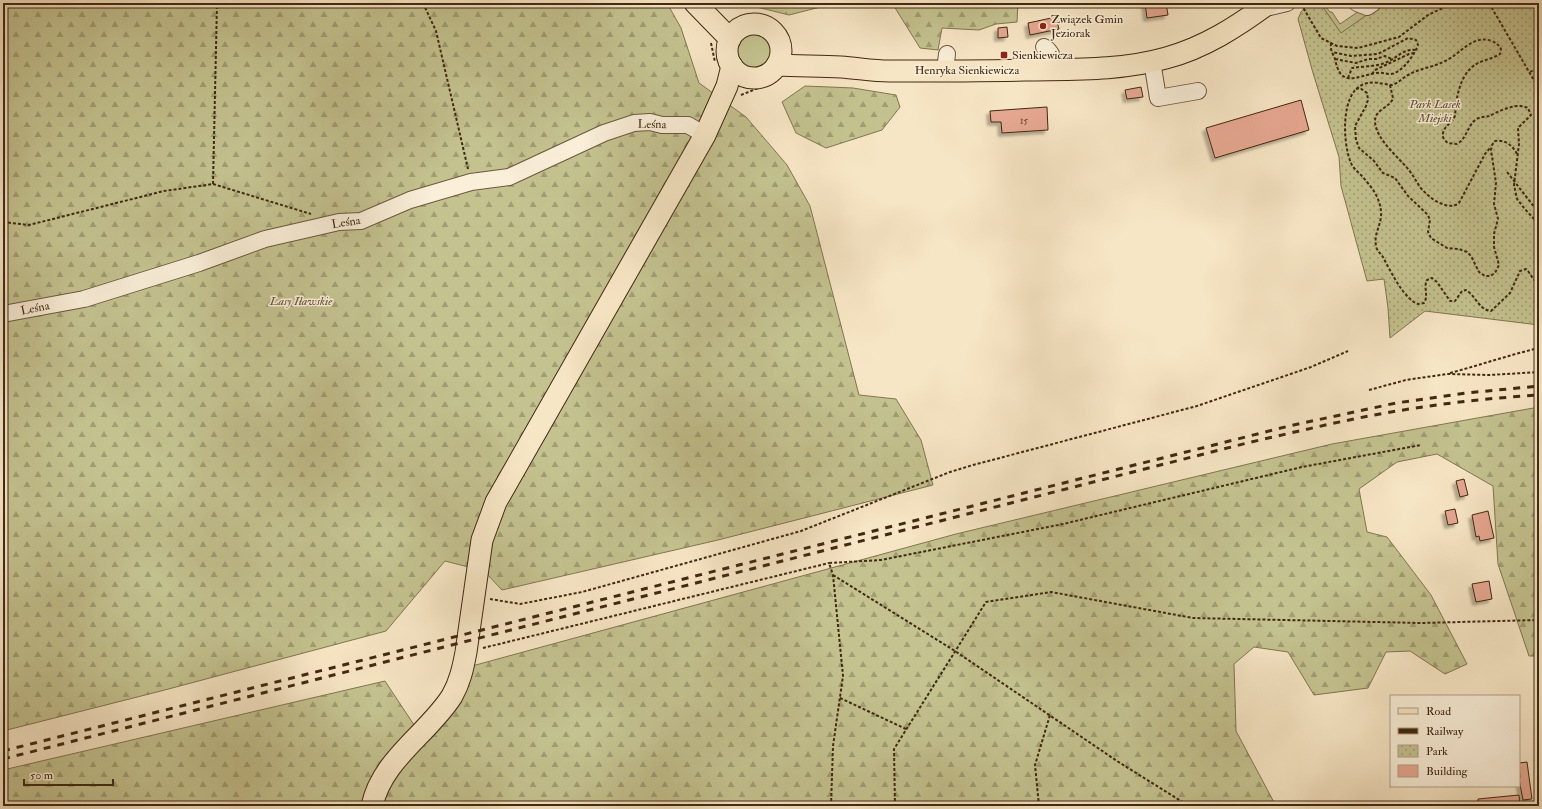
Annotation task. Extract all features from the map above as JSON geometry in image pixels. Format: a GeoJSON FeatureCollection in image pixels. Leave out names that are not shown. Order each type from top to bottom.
{"type":"FeatureCollection","features":[{"type":"Feature","properties":{"kind":"main road"},"geometry":{"type":"LineString","coordinates":[[694,3],[728,36]]}},
{"type":"Feature","properties":{"kind":"main road"},"geometry":{"type":"LineString","coordinates":[[372,806],[374,797],[387,771],[405,749],[440,712],[453,694],[460,678],[466,652],[482,540],[496,502],[705,135],[726,86],[732,70],[728,55],[727,17],[711,3]]}},
{"type":"Feature","properties":{"kind":"main road","name":"Henryka Sienkiewicza"},"geometry":{"type":"LineString","coordinates":[[779,56],[841,67],[888,71],[946,62],[1054,70],[1134,66],[1184,52],[1212,40],[1233,28],[1265,6]]}},
{"type":"Feature","properties":{"kind":"main road"},"geometry":{"type":"LineString","coordinates":[[728,36],[752,24],[762,25],[771,30],[778,38],[779,56],[772,72],[756,78],[732,70]]}},
{"type":"Feature","properties":{"kind":"lane"},"geometry":{"type":"LineString","coordinates":[[1265,6],[1287,3]]}},
{"type":"Feature","properties":{"kind":"lane"},"geometry":{"type":"LineString","coordinates":[[1357,3],[1367,7],[1373,3]]}},
{"type":"Feature","properties":{"kind":"lane"},"geometry":{"type":"LineString","coordinates":[[1044,47],[1052,54],[1054,70]]}},
{"type":"Feature","properties":{"kind":"lane"},"geometry":{"type":"LineString","coordinates":[[1152,61],[1158,98],[1198,91]]}},
{"type":"Feature","properties":{"kind":"lane","name":"Leśna"},"geometry":{"type":"LineString","coordinates":[[3,314],[84,298],[199,263],[265,239],[339,222],[361,221],[410,200],[471,182],[509,177],[604,133],[634,123],[650,122],[662,125],[688,125],[705,135]]}},
{"type":"Feature","properties":{"kind":"path"},"geometry":{"type":"LineString","coordinates":[[213,184],[217,3]]}},
{"type":"Feature","properties":{"kind":"path"},"geometry":{"type":"LineString","coordinates":[[423,3],[436,31],[471,182]]}},
{"type":"Feature","properties":{"kind":"path"},"geometry":{"type":"LineString","coordinates":[[1301,3],[1320,36],[1339,47],[1361,47],[1395,38],[1402,35],[1428,15],[1453,3]]}},
{"type":"Feature","properties":{"kind":"path"},"geometry":{"type":"LineString","coordinates":[[1489,3],[1539,89]]}},
{"type":"Feature","properties":{"kind":"path"},"geometry":{"type":"LineString","coordinates":[[728,36],[732,70]]}},
{"type":"Feature","properties":{"kind":"path"},"geometry":{"type":"LineString","coordinates":[[1332,43],[1332,52],[1339,72],[1342,76],[1348,78],[1378,73],[1393,74],[1397,72],[1415,52],[1418,45],[1416,40],[1408,38],[1383,52],[1351,56],[1332,52]]}},
{"type":"Feature","properties":{"kind":"path"},"geometry":{"type":"LineString","coordinates":[[1539,228],[1536,220],[1524,208],[1515,193],[1514,185],[1518,128],[1530,116],[1531,113],[1528,108],[1524,106],[1511,107],[1475,120],[1461,141],[1457,144],[1448,143],[1444,140],[1443,136],[1446,127],[1455,118],[1456,105],[1462,83],[1466,75],[1473,67],[1500,54],[1500,48],[1495,43],[1483,40],[1470,44],[1446,61],[1412,73],[1395,84],[1367,83],[1360,85],[1356,90],[1349,102],[1344,125],[1344,137],[1350,161],[1372,189],[1379,203],[1382,215],[1376,234],[1376,246],[1378,251],[1383,257],[1391,273],[1410,299],[1418,304],[1424,303],[1427,297],[1425,284],[1427,280],[1432,278],[1437,282],[1450,301],[1455,301],[1462,291],[1466,290],[1480,305],[1488,311],[1491,311],[1510,293],[1522,269],[1526,269],[1528,271],[1539,287]]}},
{"type":"Feature","properties":{"kind":"path"},"geometry":{"type":"LineString","coordinates":[[1348,78],[1351,69],[1386,62],[1401,53],[1410,50],[1415,52]]}},
{"type":"Feature","properties":{"kind":"path"},"geometry":{"type":"LineString","coordinates":[[1372,74],[1376,69],[1415,52]]}},
{"type":"Feature","properties":{"kind":"path"},"geometry":{"type":"LineString","coordinates":[[1370,59],[1371,54]]}},
{"type":"Feature","properties":{"kind":"path"},"geometry":{"type":"LineString","coordinates":[[1335,59],[1354,63],[1386,56],[1392,59]]}},
{"type":"Feature","properties":{"kind":"path"},"geometry":{"type":"LineString","coordinates":[[1530,72],[1539,67]]}},
{"type":"Feature","properties":{"kind":"path"},"geometry":{"type":"LineString","coordinates":[[1390,85],[1393,98],[1390,103],[1376,115],[1375,120],[1378,131],[1383,140],[1408,169],[1422,189],[1433,198],[1448,206],[1455,206],[1459,203],[1485,154],[1495,141],[1503,141],[1513,147],[1517,155]]}},
{"type":"Feature","properties":{"kind":"path"},"geometry":{"type":"LineString","coordinates":[[1356,90],[1360,88],[1364,90],[1367,94],[1368,100],[1355,126],[1356,140],[1359,148],[1374,161],[1383,173],[1394,177],[1408,196],[1428,214],[1430,220],[1428,232],[1431,238],[1447,248],[1459,249],[1468,252],[1479,272],[1485,276],[1495,274],[1498,270],[1499,263],[1494,247],[1494,234],[1498,219],[1494,204],[1496,183],[1491,156],[1491,147]]}},
{"type":"Feature","properties":{"kind":"path"},"geometry":{"type":"LineString","coordinates":[[1507,172],[1539,212]]}},
{"type":"Feature","properties":{"kind":"path"},"geometry":{"type":"LineString","coordinates":[[3,222],[30,225],[164,191],[213,184],[317,216]]}},
{"type":"Feature","properties":{"kind":"path"},"geometry":{"type":"LineString","coordinates":[[1369,390],[1406,380],[1447,374],[1506,356],[1539,348]]}},
{"type":"Feature","properties":{"kind":"path"},"geometry":{"type":"LineString","coordinates":[[473,596],[520,604],[582,592],[748,546],[801,531],[967,467],[1197,406],[1311,367],[1348,351]]}},
{"type":"Feature","properties":{"kind":"path"},"geometry":{"type":"LineString","coordinates":[[1447,374],[1490,375],[1539,372]]}},
{"type":"Feature","properties":{"kind":"path"},"geometry":{"type":"LineString","coordinates":[[466,652],[829,564],[881,560],[1063,524],[1302,467],[1421,445]]}},
{"type":"Feature","properties":{"kind":"path"},"geometry":{"type":"LineString","coordinates":[[829,564],[833,575],[843,676],[833,746],[831,806]]}},
{"type":"Feature","properties":{"kind":"path"},"geometry":{"type":"LineString","coordinates":[[833,575],[955,651],[1117,761],[1189,806]]}},
{"type":"Feature","properties":{"kind":"path"},"geometry":{"type":"LineString","coordinates":[[894,806],[894,749],[986,602],[1051,592],[1193,618],[1421,623],[1539,620]]}},
{"type":"Feature","properties":{"kind":"path"},"geometry":{"type":"LineString","coordinates":[[840,698],[906,729]]}},
{"type":"Feature","properties":{"kind":"path"},"geometry":{"type":"LineString","coordinates":[[1039,806],[1035,765],[1050,715]]}},
{"type":"Feature","properties":{"kind":"green space","name":"Lasy Iławskie"},"geometry":{"type":"Polygon","coordinates":[[[3,3],[667,3],[681,28],[699,83],[746,117],[787,165],[810,206],[859,395],[896,399],[921,440],[933,485],[718,540],[502,590],[484,571],[445,561],[386,631],[161,691],[3,731],[3,3]]]}},
{"type":"Feature","properties":{"kind":"green space"},"geometry":{"type":"Polygon","coordinates":[[[741,3],[836,3],[789,15],[741,3]]]}},
{"type":"Feature","properties":{"kind":"green space"},"geometry":{"type":"Polygon","coordinates":[[[892,3],[1018,3],[1017,22],[996,24],[979,30],[942,28],[938,50],[920,48],[892,3]]]}},
{"type":"Feature","properties":{"kind":"green space","name":"Park Lasek Miejski"},"geometry":{"type":"Polygon","coordinates":[[[1309,3],[1320,3],[1341,33],[1384,3],[1539,3],[1539,325],[1425,311],[1390,338],[1384,279],[1367,281],[1341,186],[1339,157],[1298,19],[1301,12],[1309,3]]]}},
{"type":"Feature","properties":{"kind":"green space"},"geometry":{"type":"Polygon","coordinates":[[[1320,3],[1327,4],[1325,6],[1330,12],[1332,12],[1340,24],[1359,11],[1384,3],[1341,34],[1320,3]]]}},
{"type":"Feature","properties":{"kind":"green space"},"geometry":{"type":"Polygon","coordinates":[[[755,32],[765,35],[770,40],[773,50],[770,60],[765,65],[755,68],[745,65],[740,60],[737,50],[740,40],[745,35],[755,32]]]}},
{"type":"Feature","properties":{"kind":"green space"},"geometry":{"type":"Polygon","coordinates":[[[805,86],[853,88],[896,95],[900,107],[882,130],[826,148],[796,133],[782,102],[805,86]]]}},
{"type":"Feature","properties":{"kind":"green space"},"geometry":{"type":"Polygon","coordinates":[[[1539,407],[1539,656],[1529,656],[1498,564],[1493,486],[1437,454],[1397,462],[1359,489],[1367,532],[1387,537],[1431,595],[1467,664],[1445,674],[1410,651],[1386,652],[1368,688],[1314,695],[1288,652],[1254,647],[1234,664],[1236,731],[1276,806],[3,806],[3,770],[385,681],[424,740],[472,666],[956,534],[1332,444],[1539,407]]]}},
{"type":"Feature","properties":{"kind":"building"},"geometry":{"type":"Polygon","coordinates":[[[1145,3],[1166,3],[1168,15],[1147,18],[1145,3]]]}},
{"type":"Feature","properties":{"kind":"building","name":"Związek Gmin Jeziorak"},"geometry":{"type":"Polygon","coordinates":[[[1056,17],[1059,29],[1030,35],[1028,23],[1056,17]]]}},
{"type":"Feature","properties":{"kind":"building"},"geometry":{"type":"Polygon","coordinates":[[[1007,27],[1008,37],[998,38],[998,28],[1007,27]]]}},
{"type":"Feature","properties":{"kind":"building"},"geometry":{"type":"Polygon","coordinates":[[[1141,87],[1143,97],[1127,99],[1125,90],[1141,87]]]}},
{"type":"Feature","properties":{"kind":"building"},"geometry":{"type":"Polygon","coordinates":[[[1301,100],[1309,130],[1215,158],[1206,128],[1301,100]]]}},
{"type":"Feature","properties":{"kind":"building"},"geometry":{"type":"Polygon","coordinates":[[[1047,107],[1048,130],[1002,133],[1001,122],[991,122],[990,111],[1047,107]]]}},
{"type":"Feature","properties":{"kind":"building"},"geometry":{"type":"Polygon","coordinates":[[[1464,479],[1468,495],[1460,497],[1456,481],[1464,479]]]}},
{"type":"Feature","properties":{"kind":"building"},"geometry":{"type":"Polygon","coordinates":[[[1455,509],[1458,523],[1448,525],[1445,511],[1455,509]]]}},
{"type":"Feature","properties":{"kind":"building"},"geometry":{"type":"Polygon","coordinates":[[[1488,511],[1494,538],[1480,541],[1479,536],[1476,537],[1472,515],[1488,511]]]}},
{"type":"Feature","properties":{"kind":"building"},"geometry":{"type":"Polygon","coordinates":[[[1489,581],[1492,599],[1476,602],[1472,584],[1489,581]]]}},
{"type":"Feature","properties":{"kind":"building"},"geometry":{"type":"Polygon","coordinates":[[[1527,762],[1532,799],[1523,800],[1520,784],[1520,763],[1527,762]]]}},
{"type":"Feature","properties":{"kind":"building"},"geometry":{"type":"Polygon","coordinates":[[[1519,795],[1520,806],[1478,806],[1478,799],[1519,795]]]}},
{"type":"Feature","properties":{"kind":"railway"},"geometry":{"type":"LineString","coordinates":[[3,751],[1289,426],[1396,403],[1466,393],[1539,386]]}},
{"type":"Feature","properties":{"kind":"railway"},"geometry":{"type":"LineString","coordinates":[[3,759],[1251,442],[1342,421],[1397,411],[1468,401],[1539,395]]}},
{"type":"Feature","properties":{"kind":"place","name":"Związek Gmin Jeziorak"},"geometry":{"type":"Point","coordinates":[1043,26]}},
{"type":"Feature","properties":{"kind":"place","name":"Sienkiewicza"},"geometry":{"type":"Point","coordinates":[1004,55]}}]}
